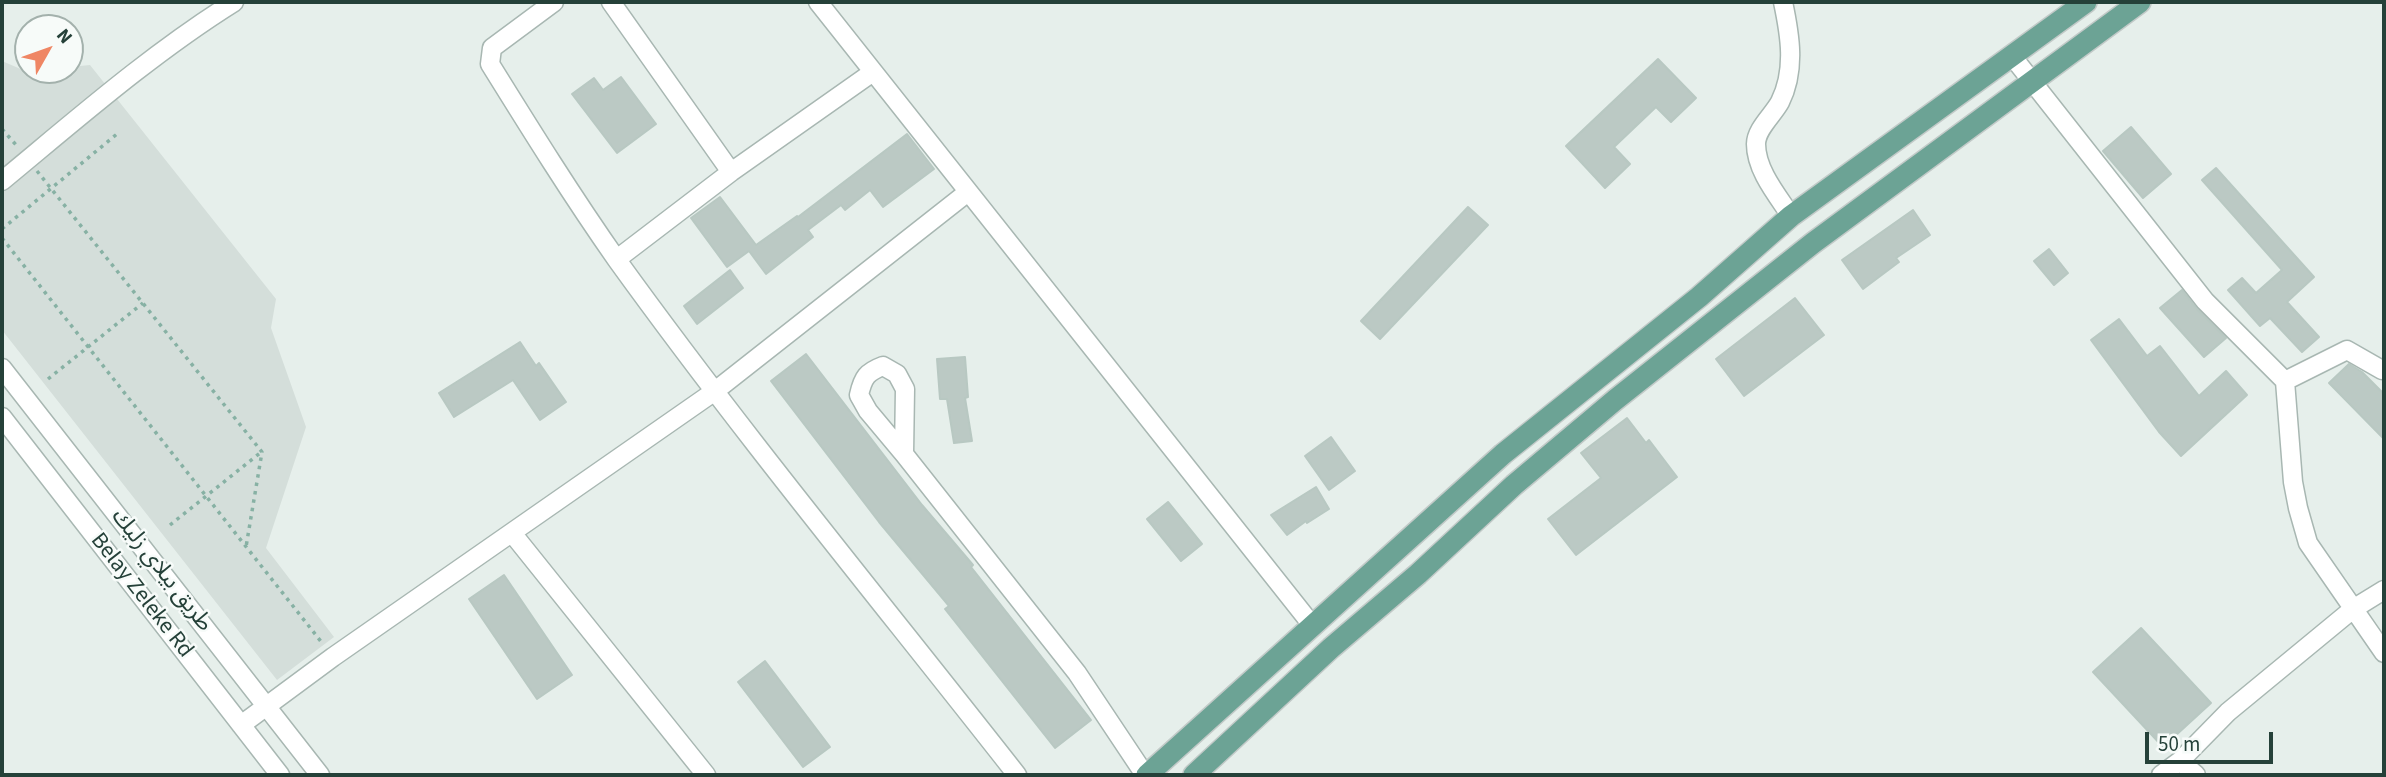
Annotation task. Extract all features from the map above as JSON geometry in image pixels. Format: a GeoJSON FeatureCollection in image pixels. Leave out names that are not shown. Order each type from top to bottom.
{"type":"FeatureCollection","features":[{"type":"Feature","properties":{"kind":"main road"},"geometry":{"type":"LineString","coordinates":[[1146,775],[1503,454],[1699,297],[1791,216],[2086,2]]}},
{"type":"Feature","properties":{"kind":"main road"},"geometry":{"type":"LineString","coordinates":[[1194,775],[1514,485],[1615,400],[1813,243],[2140,2]]}},
{"type":"Feature","properties":{"kind":"main road"},"geometry":{"type":"LineString","coordinates":[[1361,584],[1380,605]]}},
{"type":"Feature","properties":{"kind":"street"},"geometry":{"type":"LineString","coordinates":[[2,181],[150,60],[234,2]]}},
{"type":"Feature","properties":{"kind":"street"},"geometry":{"type":"LineString","coordinates":[[554,2],[492,48],[490,64],[552,164],[617,259],[715,391],[1017,775]]}},
{"type":"Feature","properties":{"kind":"street"},"geometry":{"type":"LineString","coordinates":[[611,2],[731,172]]}},
{"type":"Feature","properties":{"kind":"street"},"geometry":{"type":"LineString","coordinates":[[818,2],[1312,625]]}},
{"type":"Feature","properties":{"kind":"street"},"geometry":{"type":"LineString","coordinates":[[1783,2],[1790,36],[1790,67],[1780,101],[1756,139],[1756,152],[1771,186],[1791,216]]}},
{"type":"Feature","properties":{"kind":"street"},"geometry":{"type":"LineString","coordinates":[[2012,56],[2205,301],[2285,381],[2293,482],[2308,543],[2384,653]]}},
{"type":"Feature","properties":{"kind":"street"},"geometry":{"type":"LineString","coordinates":[[617,259],[731,172],[873,72]]}},
{"type":"Feature","properties":{"kind":"street"},"geometry":{"type":"LineString","coordinates":[[241,725],[333,657],[715,391],[968,192]]}},
{"type":"Feature","properties":{"kind":"street"},"geometry":{"type":"LineString","coordinates":[[2285,381],[2347,350],[2384,369]]}},
{"type":"Feature","properties":{"kind":"street","name":"طريق بيلاي زليك"},"geometry":{"type":"LineString","coordinates":[[2,368],[320,775]]}},
{"type":"Feature","properties":{"kind":"street","name":"Belay Zeleke Rd"},"geometry":{"type":"LineString","coordinates":[[2,417],[281,775]]}},
{"type":"Feature","properties":{"kind":"street"},"geometry":{"type":"LineString","coordinates":[[904,454],[1077,673],[1146,775]]}},
{"type":"Feature","properties":{"kind":"street"},"geometry":{"type":"LineString","coordinates":[[512,533],[706,775]]}},
{"type":"Feature","properties":{"kind":"street"},"geometry":{"type":"LineString","coordinates":[[2161,775],[2180,761],[2228,712],[2353,609],[2384,590]]}},
{"type":"Feature","properties":{"kind":"street"},"geometry":{"type":"LineString","coordinates":[[2180,761],[2196,775]]}},
{"type":"Feature","properties":{"kind":"path"},"geometry":{"type":"LineString","coordinates":[[2,129],[262,452],[246,547]]}},
{"type":"Feature","properties":{"kind":"path"},"geometry":{"type":"LineString","coordinates":[[2,229],[117,134]]}},
{"type":"Feature","properties":{"kind":"path"},"geometry":{"type":"LineString","coordinates":[[2,238],[333,657]]}},
{"type":"Feature","properties":{"kind":"path"},"geometry":{"type":"LineString","coordinates":[[48,379],[143,303]]}},
{"type":"Feature","properties":{"kind":"path"},"geometry":{"type":"LineString","coordinates":[[170,525],[262,452]]}},
{"type":"Feature","properties":{"kind":"shaded area"},"geometry":{"type":"Polygon","coordinates":[[[2,61],[14,66],[14,84],[84,84],[84,66],[90,65],[276,299],[271,328],[306,427],[266,548],[334,637],[277,680],[2,330],[2,61]]]}},
{"type":"Feature","properties":{"kind":"building"},"geometry":{"type":"Polygon","coordinates":[[[1658,59],[1696,98],[1671,122],[1656,107],[1614,147],[1630,164],[1605,188],[1566,146],[1658,59]]]}},
{"type":"Feature","properties":{"kind":"building"},"geometry":{"type":"Polygon","coordinates":[[[621,77],[656,124],[617,153],[572,94],[594,78],[603,90],[621,77]]]}},
{"type":"Feature","properties":{"kind":"building"},"geometry":{"type":"Polygon","coordinates":[[[2131,127],[2171,174],[2143,198],[2103,151],[2131,127]]]}},
{"type":"Feature","properties":{"kind":"building"},"geometry":{"type":"Polygon","coordinates":[[[907,134],[934,169],[883,207],[870,190],[845,210],[841,205],[808,230],[813,237],[766,274],[749,251],[727,267],[691,218],[720,197],[756,245],[798,217],[907,134]]]}},
{"type":"Feature","properties":{"kind":"building"},"geometry":{"type":"Polygon","coordinates":[[[2216,168],[2314,277],[2287,302],[2319,337],[2302,352],[2270,318],[2260,326],[2228,290],[2242,278],[2256,293],[2282,270],[2202,180],[2216,168]]]}},
{"type":"Feature","properties":{"kind":"building"},"geometry":{"type":"Polygon","coordinates":[[[1468,207],[1488,225],[1380,339],[1361,321],[1468,207]]]}},
{"type":"Feature","properties":{"kind":"building"},"geometry":{"type":"Polygon","coordinates":[[[1913,210],[1930,235],[1896,258],[1899,262],[1863,289],[1842,260],[1913,210]]]}},
{"type":"Feature","properties":{"kind":"building"},"geometry":{"type":"Polygon","coordinates":[[[2049,249],[2068,273],[2054,285],[2034,261],[2049,249]]]}},
{"type":"Feature","properties":{"kind":"building"},"geometry":{"type":"Polygon","coordinates":[[[730,270],[743,288],[697,324],[684,306],[730,270]]]}},
{"type":"Feature","properties":{"kind":"building"},"geometry":{"type":"Polygon","coordinates":[[[2182,290],[2226,338],[2204,357],[2160,308],[2182,290]]]}},
{"type":"Feature","properties":{"kind":"building"},"geometry":{"type":"Polygon","coordinates":[[[1795,298],[1824,335],[1744,396],[1716,359],[1795,298]]]}},
{"type":"Feature","properties":{"kind":"building"},"geometry":{"type":"Polygon","coordinates":[[[2119,319],[2147,356],[2160,346],[2199,396],[2226,371],[2247,395],[2181,456],[2159,432],[2091,340],[2119,319]]]}},
{"type":"Feature","properties":{"kind":"building"},"geometry":{"type":"Polygon","coordinates":[[[520,342],[536,366],[539,363],[566,402],[540,420],[513,380],[454,417],[439,393],[520,342]]]}},
{"type":"Feature","properties":{"kind":"building"},"geometry":{"type":"Polygon","coordinates":[[[806,354],[922,505],[973,565],[971,567],[1091,720],[1055,748],[945,609],[949,606],[879,522],[771,381],[806,354]]]}},
{"type":"Feature","properties":{"kind":"building"},"geometry":{"type":"Polygon","coordinates":[[[965,357],[968,397],[965,398],[972,441],[954,443],[947,399],[940,399],[937,359],[965,357]]]}},
{"type":"Feature","properties":{"kind":"building"},"geometry":{"type":"Polygon","coordinates":[[[2349,364],[2362,372],[2384,394],[2384,439],[2329,383],[2349,364]]]}},
{"type":"Feature","properties":{"kind":"building"},"geometry":{"type":"Polygon","coordinates":[[[1627,418],[1646,443],[1649,440],[1677,477],[1576,555],[1548,519],[1601,478],[1581,453],[1627,418]]]}},
{"type":"Feature","properties":{"kind":"building"},"geometry":{"type":"Polygon","coordinates":[[[1331,437],[1355,471],[1329,490],[1305,456],[1331,437]]]}},
{"type":"Feature","properties":{"kind":"building"},"geometry":{"type":"Polygon","coordinates":[[[1316,487],[1329,509],[1287,535],[1271,515],[1316,487]]]}},
{"type":"Feature","properties":{"kind":"building"},"geometry":{"type":"Polygon","coordinates":[[[1168,502],[1202,544],[1181,561],[1147,519],[1168,502]]]}},
{"type":"Feature","properties":{"kind":"building"},"geometry":{"type":"Polygon","coordinates":[[[504,575],[572,675],[537,699],[469,599],[504,575]]]}},
{"type":"Feature","properties":{"kind":"building"},"geometry":{"type":"Polygon","coordinates":[[[2141,628],[2211,703],[2163,747],[2093,672],[2141,628]]]}},
{"type":"Feature","properties":{"kind":"building"},"geometry":{"type":"Polygon","coordinates":[[[765,661],[830,747],[803,767],[738,682],[765,661]]]}}]}
